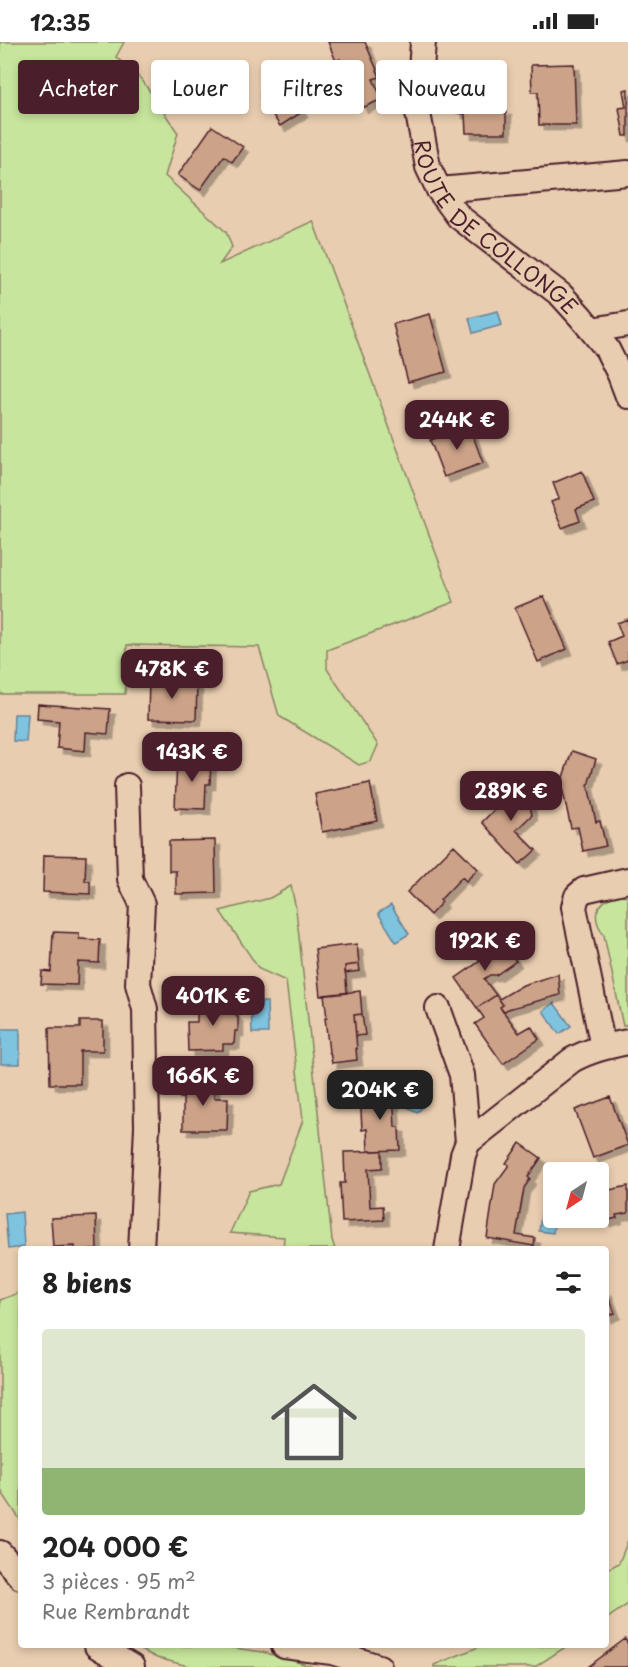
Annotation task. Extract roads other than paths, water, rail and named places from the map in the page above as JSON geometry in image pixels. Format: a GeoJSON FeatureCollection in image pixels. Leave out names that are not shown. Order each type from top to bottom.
{"type":"FeatureCollection","features":[{"type":"Feature","properties":{"kind":"street","name":"ROUTE DE COLLONGE"},"geometry":{"type":"LineString","coordinates":[[423,42],[418,113],[428,167],[439,190],[459,217],[561,295],[607,350],[628,396]]}},
{"type":"Feature","properties":{"kind":"street"},"geometry":{"type":"LineString","coordinates":[[439,190],[628,173]]}},
{"type":"Feature","properties":{"kind":"street","name":"ROUTE DE COLLONGE"},"geometry":{"type":"LineString","coordinates":[[592,330],[628,324]]}},
{"type":"Feature","properties":{"kind":"street"},"geometry":{"type":"LineString","coordinates":[[127,786],[130,879],[142,904],[138,984],[145,1010],[147,1127],[141,1246]]}},
{"type":"Feature","properties":{"kind":"street"},"geometry":{"type":"LineString","coordinates":[[603,1047],[574,907],[577,896],[584,890],[628,880]]}},
{"type":"Feature","properties":{"kind":"street"},"geometry":{"type":"LineString","coordinates":[[438,1008],[462,1075],[468,1142],[463,1155],[448,1246]]}},
{"type":"Feature","properties":{"kind":"street"},"geometry":{"type":"LineString","coordinates":[[468,1142],[572,1060],[603,1047],[628,1042]]}},
{"type":"Feature","properties":{"kind":"street"},"geometry":{"type":"LineString","coordinates":[[0,1553],[18,1574]]}},
{"type":"Feature","properties":{"kind":"street"},"geometry":{"type":"LineString","coordinates":[[100,1648],[132,1667]]}},
{"type":"Feature","properties":{"kind":"street"},"geometry":{"type":"LineString","coordinates":[[300,1648],[332,1652],[379,1667]]}},
{"type":"Feature","properties":{"kind":"water"},"geometry":{"type":"Polygon","coordinates":[[[498,311],[502,325],[473,333],[469,318],[498,311]]]}},
{"type":"Feature","properties":{"kind":"water"},"geometry":{"type":"Polygon","coordinates":[[[14,714],[28,714],[26,742],[13,741],[14,714]]]}},
{"type":"Feature","properties":{"kind":"water"},"geometry":{"type":"Polygon","coordinates":[[[391,905],[409,934],[396,942],[378,913],[391,905]]]}},
{"type":"Feature","properties":{"kind":"water"},"geometry":{"type":"Polygon","coordinates":[[[251,1002],[267,1002],[268,1033],[252,1033],[251,1002]]]}},
{"type":"Feature","properties":{"kind":"water"},"geometry":{"type":"Polygon","coordinates":[[[554,1003],[571,1026],[559,1034],[543,1011],[554,1003]]]}},
{"type":"Feature","properties":{"kind":"water"},"geometry":{"type":"Polygon","coordinates":[[[1,1029],[20,1029],[20,1064],[1,1064],[1,1029]]]}},
{"type":"Feature","properties":{"kind":"water"},"geometry":{"type":"Polygon","coordinates":[[[412,1078],[422,1081],[425,1088],[424,1105],[417,1112],[407,1107],[405,1091],[412,1078]]]}},
{"type":"Feature","properties":{"kind":"water"},"geometry":{"type":"Polygon","coordinates":[[[543,1202],[543,1228],[554,1228],[553,1233],[539,1231],[543,1202]]]}},
{"type":"Feature","properties":{"kind":"water"},"geometry":{"type":"Polygon","coordinates":[[[22,1212],[24,1246],[8,1249],[5,1214],[22,1212]]]}}]}
